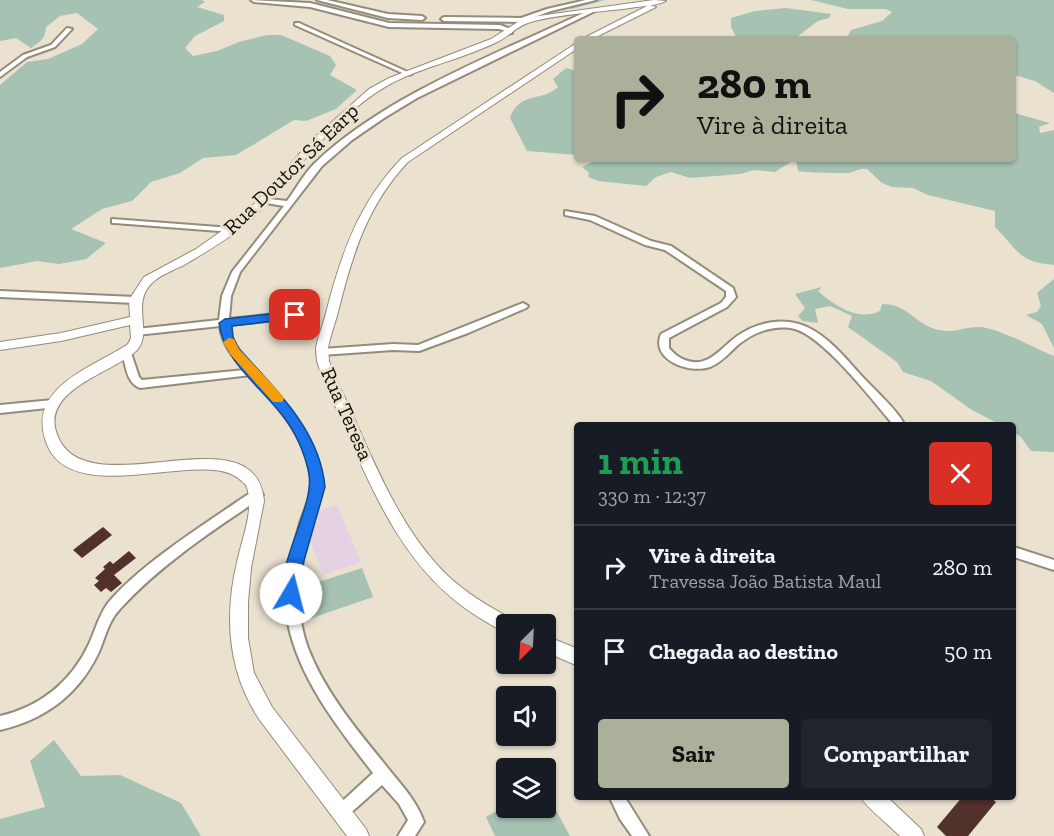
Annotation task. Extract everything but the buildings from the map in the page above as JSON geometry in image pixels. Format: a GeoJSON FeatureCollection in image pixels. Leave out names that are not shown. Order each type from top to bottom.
{"type":"FeatureCollection","features":[{"type":"Feature","properties":{"kind":"main road"},"geometry":{"type":"LineString","coordinates":[[623,6],[647,0]]}},
{"type":"Feature","properties":{"kind":"main road"},"geometry":{"type":"LineString","coordinates":[[623,6],[663,1]]}},
{"type":"Feature","properties":{"kind":"main road"},"geometry":{"type":"LineString","coordinates":[[592,36],[663,1]]}},
{"type":"Feature","properties":{"kind":"main road","name":"Rua Doutor Sá Earp"},"geometry":{"type":"LineString","coordinates":[[135,300],[148,280],[232,230],[263,200],[317,140],[381,85],[455,57],[520,25],[623,6]]}},
{"type":"Feature","properties":{"kind":"main road","name":"Rua Teresa"},"geometry":{"type":"LineString","coordinates":[[496,619],[471,604],[442,580],[409,541],[381,492],[330,380],[322,352],[333,301],[355,233],[377,191],[389,174],[405,160],[574,47]]}},
{"type":"Feature","properties":{"kind":"main road"},"geometry":{"type":"LineString","coordinates":[[135,300],[140,328],[130,364],[76,379],[53,404],[49,421],[57,451],[63,458],[92,467],[120,470],[225,465],[240,471],[252,481],[257,495],[256,511],[242,576],[238,622],[245,672],[260,706],[359,836]]}},
{"type":"Feature","properties":{"kind":"main road"},"geometry":{"type":"LineString","coordinates":[[0,346],[140,328]]}},
{"type":"Feature","properties":{"kind":"main road"},"geometry":{"type":"LineString","coordinates":[[556,648],[574,656]]}},
{"type":"Feature","properties":{"kind":"main road"},"geometry":{"type":"LineString","coordinates":[[875,800],[914,836]]}},
{"type":"Feature","properties":{"kind":"street"},"geometry":{"type":"LineString","coordinates":[[254,0],[304,2],[389,25],[500,27],[520,25],[549,10],[593,0]]}},
{"type":"Feature","properties":{"kind":"street"},"geometry":{"type":"LineString","coordinates":[[320,0],[404,18],[520,25]]}},
{"type":"Feature","properties":{"kind":"street"},"geometry":{"type":"LineString","coordinates":[[410,831],[416,822],[411,808],[382,775],[312,672],[297,636],[292,617],[293,571],[317,487],[313,461],[288,410],[234,351],[227,337],[225,323],[227,296],[237,270],[317,165],[380,117],[509,49],[592,11]]}},
{"type":"Feature","properties":{"kind":"street"},"geometry":{"type":"LineString","coordinates":[[297,24],[409,74]]}},
{"type":"Feature","properties":{"kind":"street"},"geometry":{"type":"LineString","coordinates":[[0,75],[25,56],[50,47],[69,29]]}},
{"type":"Feature","properties":{"kind":"street"},"geometry":{"type":"LineString","coordinates":[[263,200],[289,204]]}},
{"type":"Feature","properties":{"kind":"street"},"geometry":{"type":"LineString","coordinates":[[568,213],[592,218],[648,243],[668,248],[730,290],[731,297],[724,305],[663,336],[663,345],[677,362],[692,367],[709,364],[747,334],[776,325],[799,328],[821,338],[830,346],[897,422]]}},
{"type":"Feature","properties":{"kind":"street"},"geometry":{"type":"LineString","coordinates":[[115,221],[232,230]]}},
{"type":"Feature","properties":{"kind":"street"},"geometry":{"type":"LineString","coordinates":[[0,294],[135,300]]}},
{"type":"Feature","properties":{"kind":"street"},"geometry":{"type":"LineString","coordinates":[[322,352],[393,347],[419,348],[438,343],[523,306]]}},
{"type":"Feature","properties":{"kind":"street"},"geometry":{"type":"LineString","coordinates":[[140,328],[171,329],[295,315]]}},
{"type":"Feature","properties":{"kind":"street"},"geometry":{"type":"LineString","coordinates":[[130,364],[136,383],[140,384],[247,373]]}},
{"type":"Feature","properties":{"kind":"street"},"geometry":{"type":"LineString","coordinates":[[0,409],[53,404]]}},
{"type":"Feature","properties":{"kind":"street"},"geometry":{"type":"LineString","coordinates":[[0,723],[29,715],[60,695],[83,670],[104,619],[114,606],[179,550],[257,495]]}},
{"type":"Feature","properties":{"kind":"street"},"geometry":{"type":"LineString","coordinates":[[1016,553],[1054,565]]}},
{"type":"Feature","properties":{"kind":"street"},"geometry":{"type":"LineString","coordinates":[[341,812],[382,775]]}},
{"type":"Feature","properties":{"kind":"street"},"geometry":{"type":"LineString","coordinates":[[618,800],[641,836]]}},
{"type":"Feature","properties":{"kind":"shaded area"},"geometry":{"type":"Polygon","coordinates":[[[337,505],[361,562],[323,575],[308,534],[311,523],[319,521],[316,512],[337,505]]]}},
{"type":"Feature","properties":{"kind":"green space"},"geometry":{"type":"Polygon","coordinates":[[[0,0],[202,0],[205,2],[197,7],[224,15],[224,21],[195,36],[185,48],[193,56],[267,35],[281,35],[330,56],[336,65],[330,75],[357,90],[336,109],[306,121],[294,120],[236,155],[203,158],[180,173],[151,182],[132,201],[102,209],[71,229],[106,243],[86,259],[59,264],[37,261],[0,268],[0,85],[27,62],[48,59],[82,44],[98,29],[77,13],[60,16],[46,27],[42,39],[31,48],[16,38],[0,41],[0,0]]]}},
{"type":"Feature","properties":{"kind":"green space"},"geometry":{"type":"Polygon","coordinates":[[[811,0],[1054,0],[1054,93],[1035,81],[1016,76],[1016,36],[848,36],[851,30],[882,21],[892,12],[886,9],[848,9],[811,0]]]}},
{"type":"Feature","properties":{"kind":"green space"},"geometry":{"type":"Polygon","coordinates":[[[786,8],[831,14],[829,18],[818,21],[798,36],[736,36],[731,27],[731,18],[755,11],[786,8]]]}},
{"type":"Feature","properties":{"kind":"green space"},"geometry":{"type":"Polygon","coordinates":[[[566,68],[574,70],[574,155],[527,151],[510,118],[519,104],[525,100],[552,92],[558,87],[553,79],[566,68]]]}},
{"type":"Feature","properties":{"kind":"green space"},"geometry":{"type":"Polygon","coordinates":[[[1016,114],[1050,123],[1039,127],[1040,133],[1054,130],[1054,265],[1033,261],[1020,254],[995,227],[995,211],[928,195],[913,188],[892,187],[882,183],[867,169],[848,173],[798,171],[796,162],[1016,162],[1016,114]]]}},
{"type":"Feature","properties":{"kind":"green space"},"geometry":{"type":"Polygon","coordinates":[[[592,162],[790,162],[775,172],[754,170],[740,174],[690,178],[671,172],[656,177],[646,186],[598,181],[588,177],[589,173],[582,167],[592,162]]]}},
{"type":"Feature","properties":{"kind":"green space"},"geometry":{"type":"Polygon","coordinates":[[[1054,279],[1054,348],[1042,324],[1026,315],[1037,312],[1041,306],[1037,293],[1054,279]]]}},
{"type":"Feature","properties":{"kind":"green space"},"geometry":{"type":"Polygon","coordinates":[[[822,287],[818,291],[824,296],[855,313],[872,314],[880,311],[882,304],[891,305],[904,310],[935,329],[953,331],[974,327],[988,328],[1054,356],[1054,452],[1031,451],[1016,434],[1016,422],[995,422],[972,410],[931,381],[903,372],[897,362],[848,327],[852,316],[830,306],[815,309],[818,323],[803,321],[798,316],[805,308],[795,294],[822,287]]]}},
{"type":"Feature","properties":{"kind":"green space"},"geometry":{"type":"Polygon","coordinates":[[[362,568],[373,597],[309,619],[300,588],[362,568]]]}},
{"type":"Feature","properties":{"kind":"green space"},"geometry":{"type":"Polygon","coordinates":[[[54,740],[81,776],[120,775],[181,803],[201,836],[0,836],[0,819],[45,807],[30,761],[54,740]]]}},
{"type":"Feature","properties":{"kind":"green space"},"geometry":{"type":"Polygon","coordinates":[[[556,810],[570,836],[495,836],[486,817],[496,811],[496,818],[556,818],[556,810]]]}},
{"type":"Feature","properties":{"kind":"waterway"},"geometry":{"type":"LineString","coordinates":[[571,6],[601,0]]}},
{"type":"Feature","properties":{"kind":"waterway"},"geometry":{"type":"LineString","coordinates":[[526,26],[529,23]]}},
{"type":"Feature","properties":{"kind":"slow traffic"},"geometry":{"type":"LineString","coordinates":[[229,342],[234,351],[278,399]]}},
{"type":"Feature","properties":{"kind":"route"},"geometry":{"type":"LineString","coordinates":[[291,594],[293,571],[317,487],[313,461],[288,410],[234,351],[227,337],[225,323],[295,315]]}}]}
